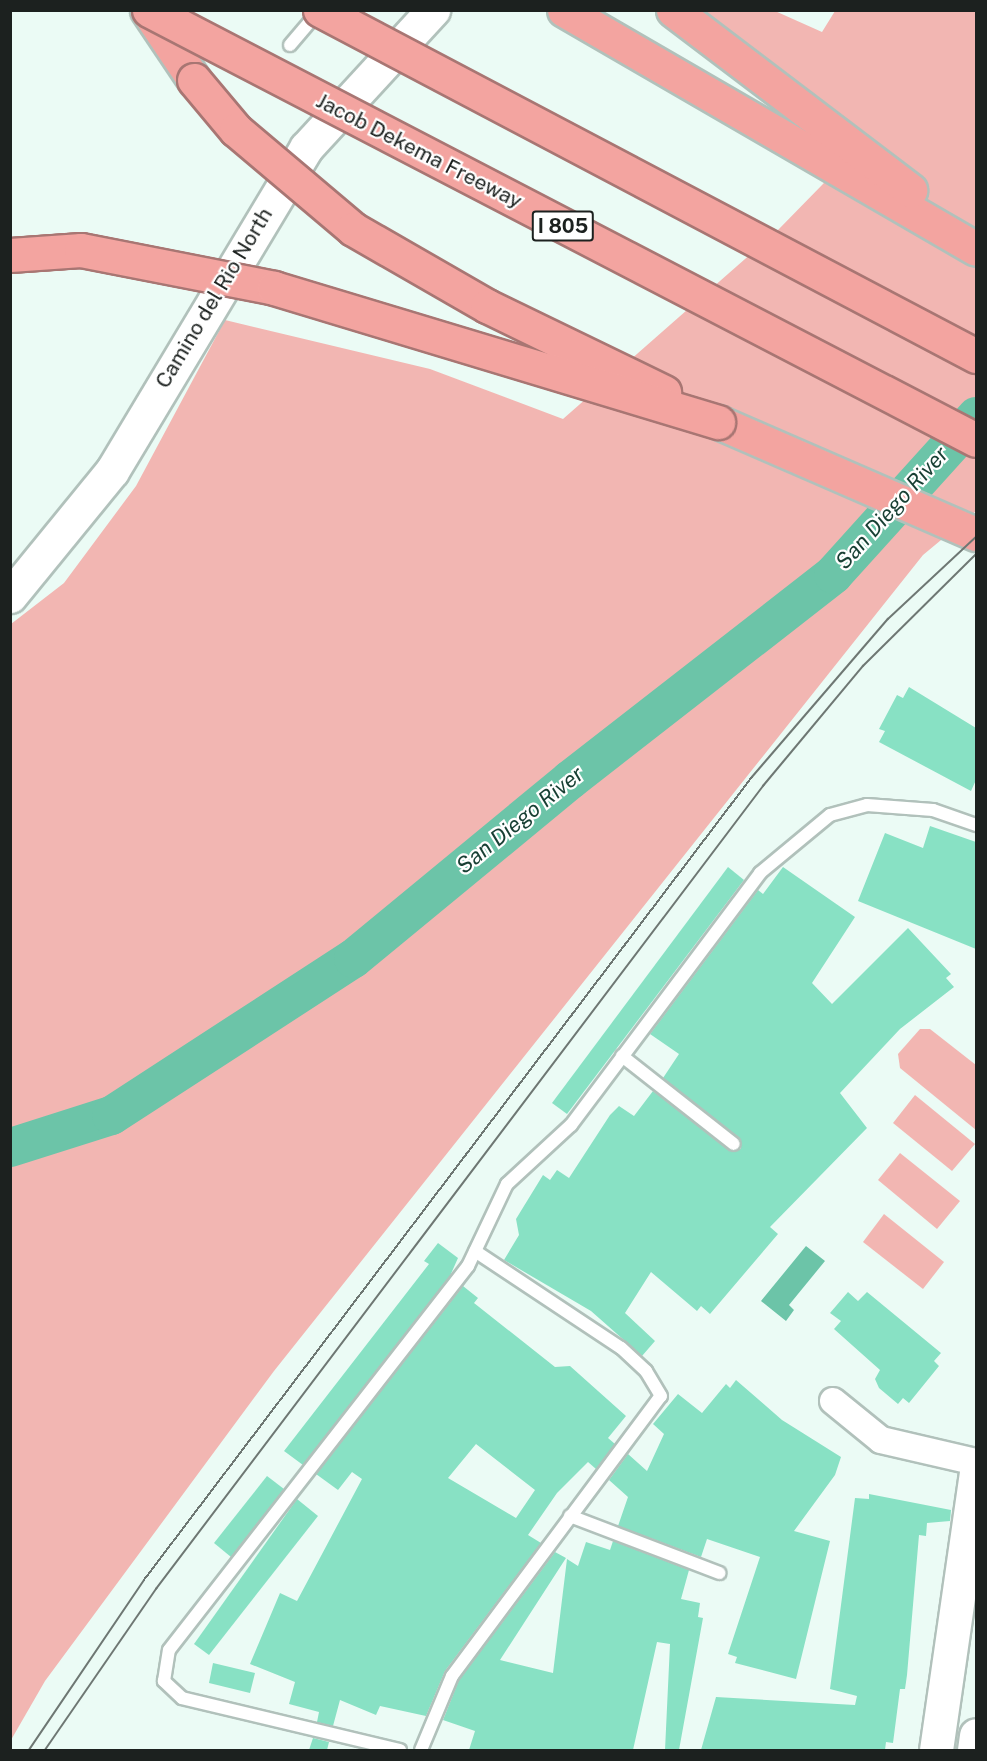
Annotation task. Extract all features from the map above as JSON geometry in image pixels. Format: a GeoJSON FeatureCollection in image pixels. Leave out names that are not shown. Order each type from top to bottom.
{"type":"FeatureCollection","features":[{"type":"Feature","properties":{"kind":"highway"},"geometry":{"type":"LineString","coordinates":[[148,10],[236,130],[353,229],[440,280],[604,359],[718,422],[976,534]]}},
{"type":"Feature","properties":{"kind":"highway","name":"Jacob Dekema Freeway"},"geometry":{"type":"LineString","coordinates":[[148,10],[976,440]]}},
{"type":"Feature","properties":{"kind":"highway"},"geometry":{"type":"LineString","coordinates":[[320,10],[976,356]]}},
{"type":"Feature","properties":{"kind":"highway"},"geometry":{"type":"LineString","coordinates":[[564,10],[976,249]]}},
{"type":"Feature","properties":{"kind":"highway"},"geometry":{"type":"LineString","coordinates":[[673,10],[976,239]]}},
{"type":"Feature","properties":{"kind":"highway"},"geometry":{"type":"LineString","coordinates":[[10,255],[81,250],[274,288],[718,422]]}},
{"type":"Feature","properties":{"kind":"main road","name":"Camino del Rio North"},"geometry":{"type":"LineString","coordinates":[[10,597],[111,471],[306,148],[433,10]]}},
{"type":"Feature","properties":{"kind":"main road"},"geometry":{"type":"LineString","coordinates":[[936,1750],[976,1471]]}},
{"type":"Feature","properties":{"kind":"main road"},"geometry":{"type":"LineString","coordinates":[[975,1750],[976,1735]]}},
{"type":"Feature","properties":{"kind":"street"},"geometry":{"type":"LineString","coordinates":[[833,1401],[881,1440],[976,1462]]}},
{"type":"Feature","properties":{"kind":"lane"},"geometry":{"type":"LineString","coordinates":[[290,45],[320,10]]}},
{"type":"Feature","properties":{"kind":"lane"},"geometry":{"type":"LineString","coordinates":[[400,1750],[182,1698],[164,1681],[169,1650],[475,1251],[507,1184],[571,1125],[760,873],[830,815],[867,805],[933,810],[976,825]]}},
{"type":"Feature","properties":{"kind":"lane"},"geometry":{"type":"LineString","coordinates":[[622,1056],[735,1144]]}},
{"type":"Feature","properties":{"kind":"lane"},"geometry":{"type":"LineString","coordinates":[[421,1750],[452,1676],[661,1396],[646,1371],[621,1348],[475,1251]]}},
{"type":"Feature","properties":{"kind":"lane"},"geometry":{"type":"LineString","coordinates":[[570,1516],[719,1574]]}},
{"type":"Feature","properties":{"kind":"shaded area"},"geometry":{"type":"Polygon","coordinates":[[[689,11],[775,11],[822,32],[835,11],[976,11],[976,511],[923,555],[274,1371],[45,1681],[11,1740],[11,624],[64,583],[136,486],[225,320],[430,369],[563,419],[778,230],[866,140],[689,11]]]}},
{"type":"Feature","properties":{"kind":"shaded area"},"geometry":{"type":"Polygon","coordinates":[[[920,1029],[930,1029],[976,1065],[976,1130],[900,1068],[898,1054],[920,1029]]]}},
{"type":"Feature","properties":{"kind":"shaded area"},"geometry":{"type":"Polygon","coordinates":[[[915,1095],[975,1144],[952,1171],[893,1123],[915,1095]]]}},
{"type":"Feature","properties":{"kind":"shaded area"},"geometry":{"type":"Polygon","coordinates":[[[900,1153],[960,1201],[937,1229],[878,1180],[900,1153]]]}},
{"type":"Feature","properties":{"kind":"shaded area"},"geometry":{"type":"Polygon","coordinates":[[[884,1214],[944,1262],[923,1289],[863,1242],[884,1214]]]}},
{"type":"Feature","properties":{"kind":"shaded area"},"geometry":{"type":"Polygon","coordinates":[[[806,1246],[825,1261],[789,1305],[794,1310],[786,1321],[761,1301],[806,1246]]]}},
{"type":"Feature","properties":{"kind":"building"},"geometry":{"type":"Polygon","coordinates":[[[909,687],[976,728],[976,780],[971,791],[879,742],[885,731],[879,729],[897,695],[903,698],[909,687]]]}},
{"type":"Feature","properties":{"kind":"building"},"geometry":{"type":"Polygon","coordinates":[[[930,826],[976,842],[976,949],[858,901],[885,833],[923,848],[930,826]]]}},
{"type":"Feature","properties":{"kind":"building"},"geometry":{"type":"Polygon","coordinates":[[[728,867],[744,880],[567,1114],[552,1103],[728,867]]]}},
{"type":"Feature","properties":{"kind":"building"},"geometry":{"type":"Polygon","coordinates":[[[783,867],[855,917],[812,983],[832,1004],[908,928],[951,974],[946,978],[954,987],[900,1029],[840,1093],[867,1128],[770,1227],[778,1234],[710,1314],[701,1306],[697,1311],[651,1272],[625,1313],[655,1341],[642,1356],[591,1311],[504,1260],[519,1235],[516,1219],[543,1175],[550,1180],[557,1170],[569,1178],[610,1115],[619,1106],[634,1116],[653,1091],[729,1150],[741,1149],[739,1138],[663,1078],[679,1054],[650,1034],[758,890],[763,894],[783,867]]]}},
{"type":"Feature","properties":{"kind":"building"},"geometry":{"type":"Polygon","coordinates":[[[438,1243],[458,1258],[450,1276],[303,1465],[284,1451],[429,1264],[424,1261],[438,1243]]]}},
{"type":"Feature","properties":{"kind":"building"},"geometry":{"type":"Polygon","coordinates":[[[463,1286],[478,1298],[474,1303],[555,1367],[570,1366],[626,1416],[608,1438],[615,1444],[596,1469],[588,1462],[557,1493],[528,1535],[541,1543],[445,1671],[426,1716],[380,1706],[376,1715],[340,1700],[333,1726],[317,1722],[319,1712],[289,1704],[295,1682],[250,1664],[280,1593],[297,1601],[362,1479],[352,1472],[338,1490],[316,1474],[463,1286]],[[476,1444],[448,1478],[516,1518],[535,1490],[476,1444]]]}},
{"type":"Feature","properties":{"kind":"building"},"geometry":{"type":"Polygon","coordinates":[[[848,1292],[858,1301],[867,1292],[941,1353],[934,1361],[939,1366],[909,1403],[903,1398],[898,1404],[879,1388],[875,1379],[880,1370],[834,1329],[841,1321],[830,1313],[848,1292]]]}},
{"type":"Feature","properties":{"kind":"building"},"geometry":{"type":"Polygon","coordinates":[[[736,1380],[782,1420],[841,1457],[835,1475],[794,1531],[830,1541],[796,1679],[735,1663],[737,1657],[728,1654],[760,1557],[707,1539],[701,1557],[618,1526],[628,1497],[609,1480],[628,1454],[647,1471],[664,1434],[653,1424],[678,1394],[702,1413],[726,1384],[730,1388],[736,1380]]]}},
{"type":"Feature","properties":{"kind":"building"},"geometry":{"type":"Polygon","coordinates":[[[267,1476],[284,1489],[231,1557],[214,1543],[267,1476]]]}},
{"type":"Feature","properties":{"kind":"building"},"geometry":{"type":"Polygon","coordinates":[[[869,1494],[951,1510],[950,1521],[927,1523],[926,1536],[919,1535],[907,1675],[905,1689],[900,1689],[893,1743],[886,1742],[885,1750],[701,1750],[716,1697],[855,1705],[857,1696],[830,1689],[855,1498],[869,1499],[869,1494]]]}},
{"type":"Feature","properties":{"kind":"building"},"geometry":{"type":"Polygon","coordinates":[[[297,1499],[318,1516],[209,1655],[194,1644],[297,1499]]]}},
{"type":"Feature","properties":{"kind":"building"},"geometry":{"type":"Polygon","coordinates":[[[613,1541],[689,1570],[681,1599],[700,1603],[698,1617],[703,1618],[679,1750],[665,1750],[670,1644],[657,1642],[633,1750],[469,1750],[475,1731],[443,1720],[459,1680],[555,1552],[566,1558],[500,1660],[553,1673],[567,1559],[578,1566],[586,1542],[610,1550],[613,1541]]]}},
{"type":"Feature","properties":{"kind":"building"},"geometry":{"type":"Polygon","coordinates":[[[213,1663],[255,1673],[250,1693],[209,1683],[213,1663]]]}},
{"type":"Feature","properties":{"kind":"building"},"geometry":{"type":"Polygon","coordinates":[[[313,1738],[329,1742],[327,1750],[309,1750],[313,1738]]]}},
{"type":"Feature","properties":{"kind":"waterway","name":"San Diego River"},"geometry":{"type":"LineString","coordinates":[[10,1147],[111,1115],[353,958],[570,779],[833,574],[976,416]]}},
{"type":"Feature","properties":{"kind":"tram line"},"geometry":{"type":"LineString","coordinates":[[29,1750],[144,1580],[752,777],[888,619],[976,537]]}},
{"type":"Feature","properties":{"kind":"tram line"},"geometry":{"type":"LineString","coordinates":[[45,1750],[156,1589],[763,786],[863,666],[976,554]]}}]}
